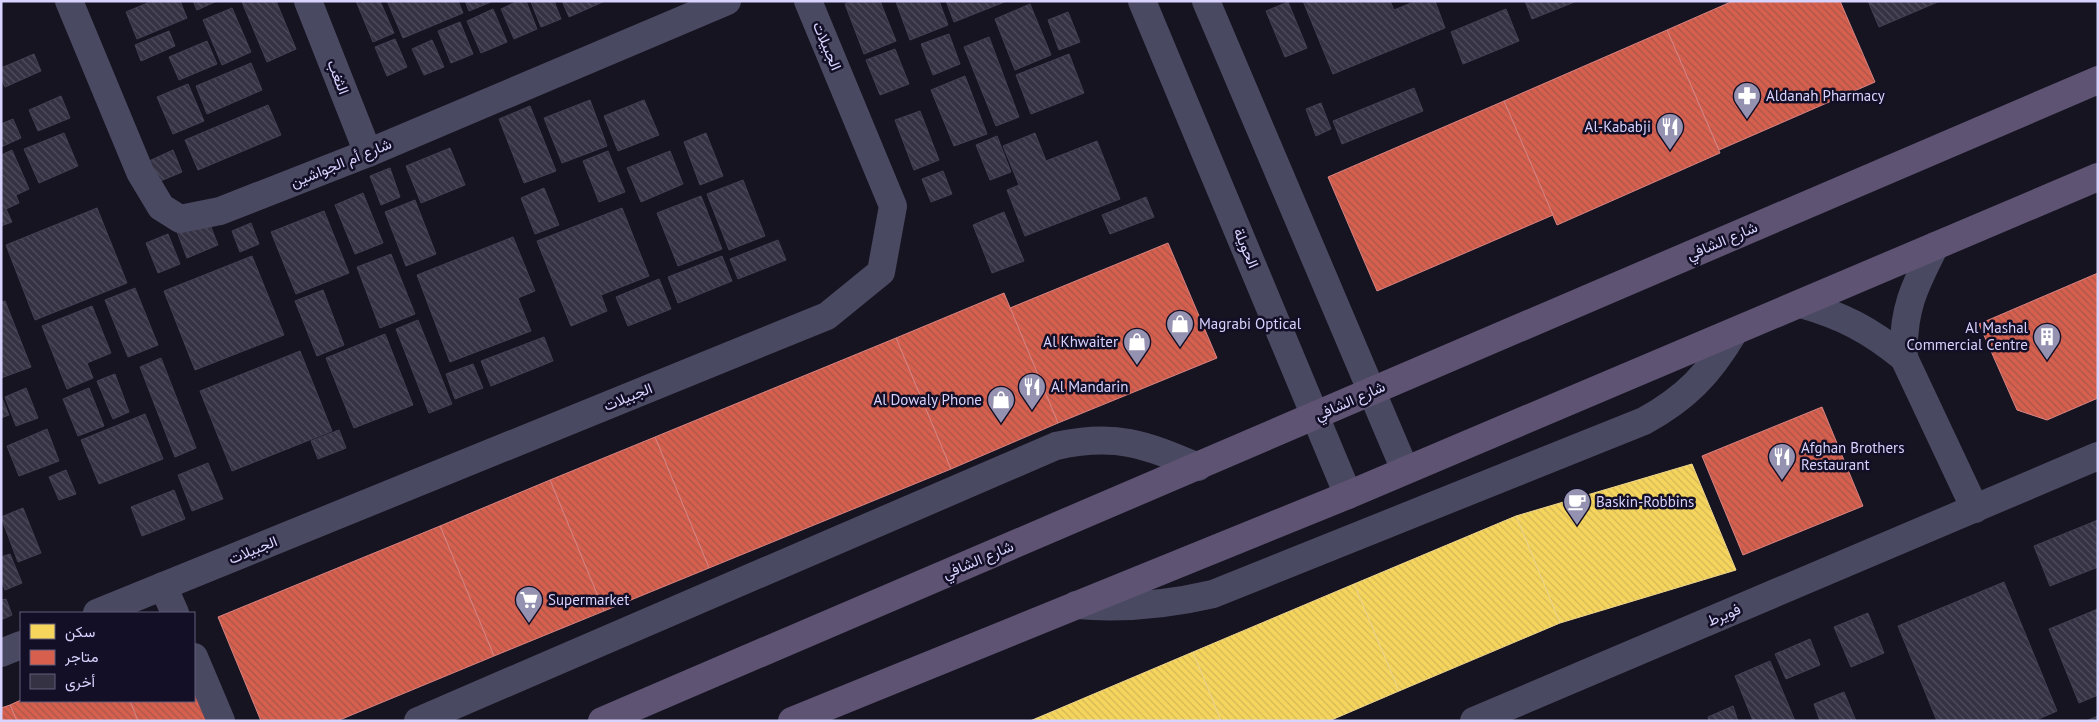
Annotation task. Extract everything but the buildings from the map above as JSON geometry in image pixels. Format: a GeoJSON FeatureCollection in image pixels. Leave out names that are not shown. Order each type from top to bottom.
{"type":"FeatureCollection","features":[{"type":"Feature","properties":{"kind":"main road","name":"شارع الشافي"},"geometry":{"type":"LineString","coordinates":[[602,721],[2098,80]]}},
{"type":"Feature","properties":{"kind":"main road"},"geometry":{"type":"LineString","coordinates":[[792,721],[1348,495],[2098,177]]}},
{"type":"Feature","properties":{"kind":"street","name":"شارع أم الجواشين"},"geometry":{"type":"LineString","coordinates":[[68,1],[140,172],[161,206],[180,219],[220,211],[368,153],[727,1]]}},
{"type":"Feature","properties":{"kind":"street","name":"الثغب"},"geometry":{"type":"LineString","coordinates":[[308,1],[368,153]]}},
{"type":"Feature","properties":{"kind":"street","name":"الجبيلات"},"geometry":{"type":"LineString","coordinates":[[99,612],[827,316],[881,272],[893,206],[808,1]]}},
{"type":"Feature","properties":{"kind":"street","name":"الحويلة"},"geometry":{"type":"LineString","coordinates":[[1142,1],[1348,495]]}},
{"type":"Feature","properties":{"kind":"street"},"geometry":{"type":"LineString","coordinates":[[1206,1],[1406,470]]}},
{"type":"Feature","properties":{"kind":"street"},"geometry":{"type":"LineString","coordinates":[[1935,246],[1916,282],[1907,308],[1903,337],[1904,358],[1975,509]]}},
{"type":"Feature","properties":{"kind":"street"},"geometry":{"type":"LineString","coordinates":[[1801,304],[1832,313],[1862,327],[1904,358]]}},
{"type":"Feature","properties":{"kind":"street"},"geometry":{"type":"LineString","coordinates":[[1076,605],[1110,608],[1145,607],[1213,594],[1644,421],[1672,406],[1696,385],[1718,360],[1734,332]]}},
{"type":"Feature","properties":{"kind":"street"},"geometry":{"type":"LineString","coordinates":[[418,721],[1056,446],[1081,440],[1106,439],[1131,442],[1156,449],[1198,467]]}},
{"type":"Feature","properties":{"kind":"street","name":"فويرط"},"geometry":{"type":"LineString","coordinates":[[1474,721],[1524,711],[1975,509],[2098,456]]}},
{"type":"Feature","properties":{"kind":"street"},"geometry":{"type":"LineString","coordinates":[[163,586],[175,612]]}},
{"type":"Feature","properties":{"kind":"street"},"geometry":{"type":"LineString","coordinates":[[1,653],[20,645]]}},
{"type":"Feature","properties":{"kind":"street"},"geometry":{"type":"LineString","coordinates":[[195,659],[221,721]]}},
{"type":"Feature","properties":{"kind":"place","name":"Aldanah Pharmacy"},"geometry":{"type":"Point","coordinates":[1747,120]}},
{"type":"Feature","properties":{"kind":"place","name":"Al-Kababji"},"geometry":{"type":"Point","coordinates":[1670,151]}},
{"type":"Feature","properties":{"kind":"place","name":"Magrabi Optical"},"geometry":{"type":"Point","coordinates":[1180,348]}},
{"type":"Feature","properties":{"kind":"place","name":"Al Mashal Commercial Centre"},"geometry":{"type":"Point","coordinates":[2047,361]}},
{"type":"Feature","properties":{"kind":"place","name":"Al Khwaiter"},"geometry":{"type":"Point","coordinates":[1137,366]}},
{"type":"Feature","properties":{"kind":"place","name":"Al Mandarin"},"geometry":{"type":"Point","coordinates":[1032,411]}},
{"type":"Feature","properties":{"kind":"place","name":"Al Dowaly Phone"},"geometry":{"type":"Point","coordinates":[1001,424]}},
{"type":"Feature","properties":{"kind":"place","name":"Afghan Brothers Restaurant"},"geometry":{"type":"Point","coordinates":[1782,481]}},
{"type":"Feature","properties":{"kind":"place","name":"Baskin-Robbins"},"geometry":{"type":"Point","coordinates":[1577,526]}},
{"type":"Feature","properties":{"kind":"place","name":"Supermarket"},"geometry":{"type":"Point","coordinates":[529,624]}}]}
